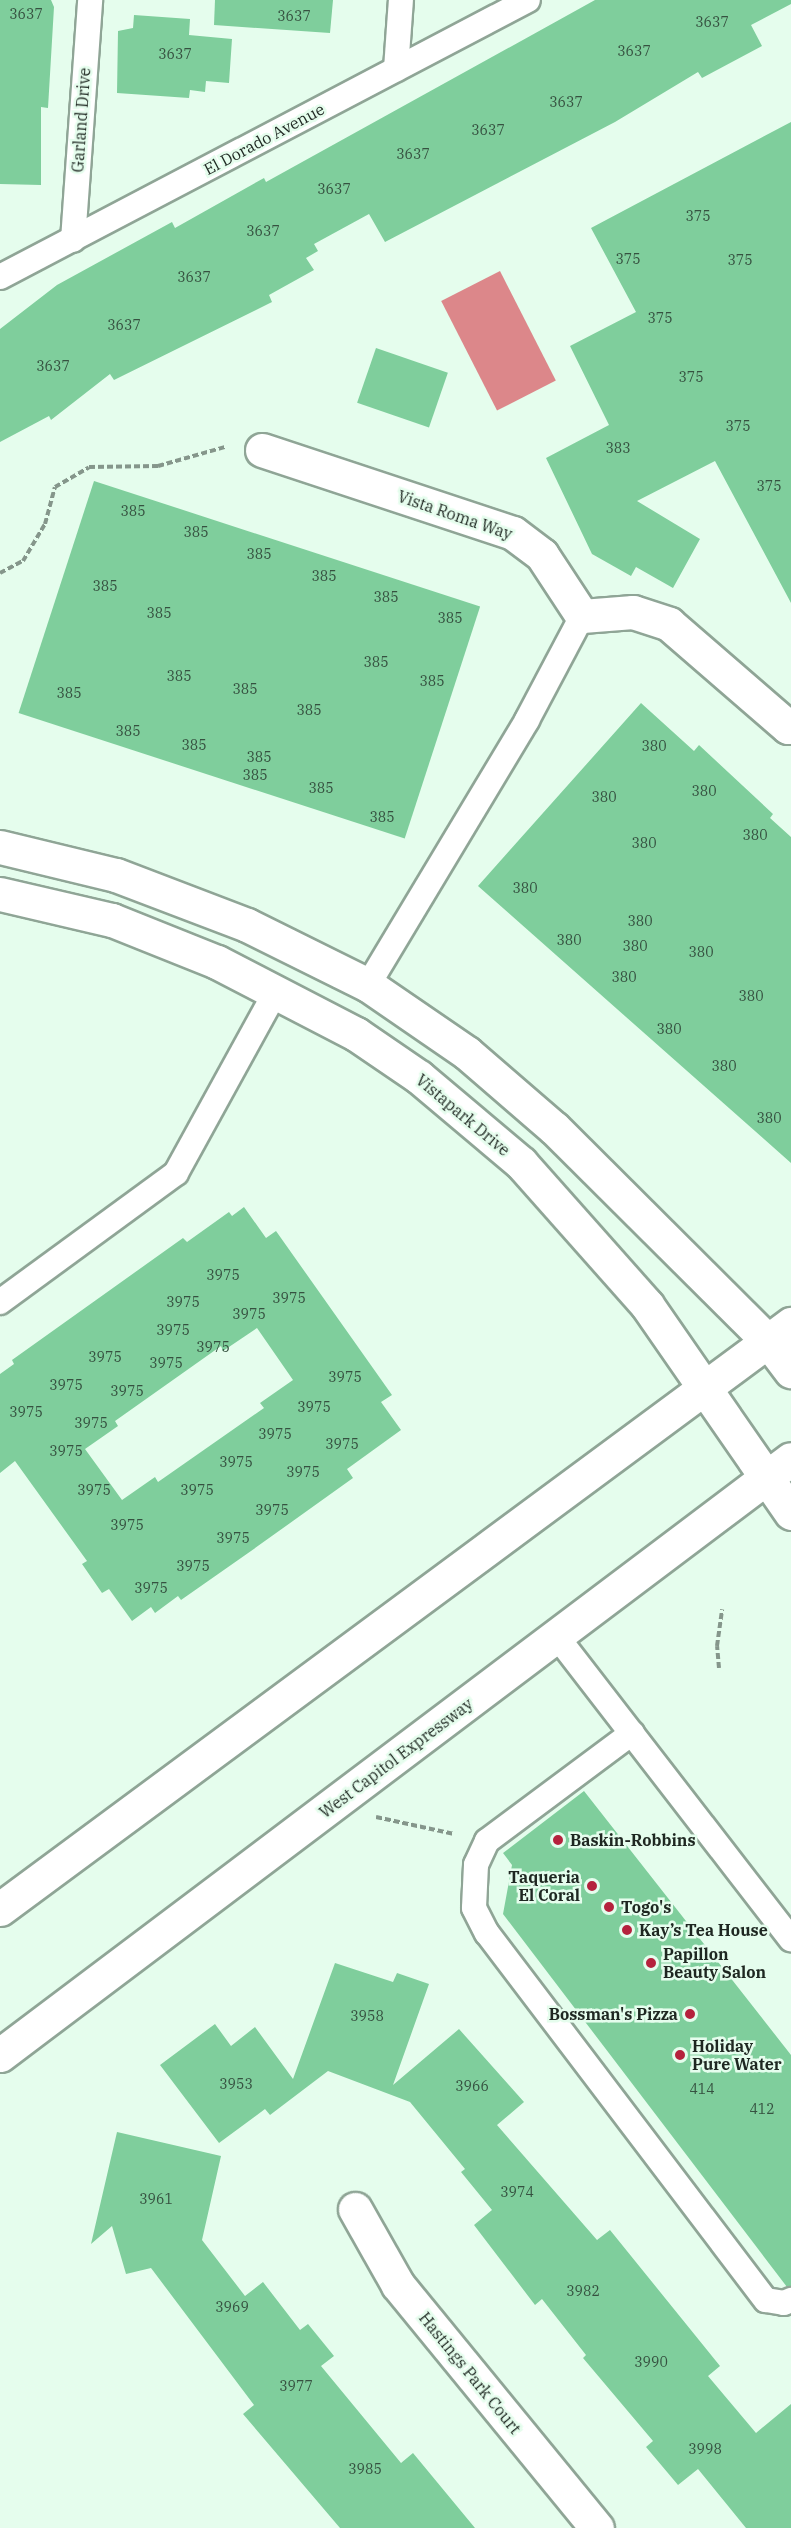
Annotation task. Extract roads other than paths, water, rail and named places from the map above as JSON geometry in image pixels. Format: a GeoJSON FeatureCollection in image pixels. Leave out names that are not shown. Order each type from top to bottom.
{"type":"FeatureCollection","features":[{"type":"Feature","properties":{"kind":"main road","name":"Vista Roma Way"},"geometry":{"type":"LineString","coordinates":[[262,450],[513,533],[542,555],[582,616]]}},
{"type":"Feature","properties":{"kind":"main road"},"geometry":{"type":"LineString","coordinates":[[582,616],[633,612],[669,624],[788,727],[791,725]]}},
{"type":"Feature","properties":{"kind":"main road"},"geometry":{"type":"LineString","coordinates":[[0,847],[116,875],[248,925],[368,985],[467,1053],[554,1128],[779,1332],[791,1371]]}},
{"type":"Feature","properties":{"kind":"main road","name":"Vistapark Drive"},"geometry":{"type":"LineString","coordinates":[[0,894],[112,920],[217,962],[356,1034],[419,1077],[521,1164],[647,1305],[765,1479],[791,1513]]}},
{"type":"Feature","properties":{"kind":"main road"},"geometry":{"type":"LineString","coordinates":[[0,1909],[779,1332]]}},
{"type":"Feature","properties":{"kind":"main road","name":"West Capitol Expressway"},"geometry":{"type":"LineString","coordinates":[[0,2055],[558,1638],[791,1459]]}},
{"type":"Feature","properties":{"kind":"main road","name":"Hastings Park Court"},"geometry":{"type":"LineString","coordinates":[[355,2209],[398,2285],[597,2528]]}},
{"type":"Feature","properties":{"kind":"lane","name":"Garland Drive"},"geometry":{"type":"LineString","coordinates":[[73,240],[90,0]]}},
{"type":"Feature","properties":{"kind":"lane"},"geometry":{"type":"LineString","coordinates":[[396,69],[401,0]]}},
{"type":"Feature","properties":{"kind":"lane","name":"El Dorado Avenue"},"geometry":{"type":"LineString","coordinates":[[0,277],[528,0]]}},
{"type":"Feature","properties":{"kind":"lane"},"geometry":{"type":"LineString","coordinates":[[368,985],[527,720],[582,616]]}},
{"type":"Feature","properties":{"kind":"lane"},"geometry":{"type":"LineString","coordinates":[[0,1302],[176,1173],[276,991]]}},
{"type":"Feature","properties":{"kind":"lane"},"geometry":{"type":"LineString","coordinates":[[558,1638],[791,1940]]}},
{"type":"Feature","properties":{"kind":"lane"},"geometry":{"type":"LineString","coordinates":[[632,1733],[487,1841],[476,1865],[474,1908],[487,1933],[766,2300],[784,2303],[791,2300]]}},
{"type":"Feature","properties":{"kind":"place","name":"Baskin-Robbins"},"geometry":{"type":"Point","coordinates":[558,1840]}},
{"type":"Feature","properties":{"kind":"place","name":"Taqueria El Coral"},"geometry":{"type":"Point","coordinates":[592,1886]}},
{"type":"Feature","properties":{"kind":"place","name":"Togo's"},"geometry":{"type":"Point","coordinates":[609,1907]}},
{"type":"Feature","properties":{"kind":"place","name":"Kay’s Tea House"},"geometry":{"type":"Point","coordinates":[627,1930]}},
{"type":"Feature","properties":{"kind":"place","name":"Papillon Beauty Salon"},"geometry":{"type":"Point","coordinates":[651,1963]}},
{"type":"Feature","properties":{"kind":"place","name":"Bossman's Pizza"},"geometry":{"type":"Point","coordinates":[690,2014]}},
{"type":"Feature","properties":{"kind":"place","name":"Holiday Pure Water"},"geometry":{"type":"Point","coordinates":[680,2055]}}]}
